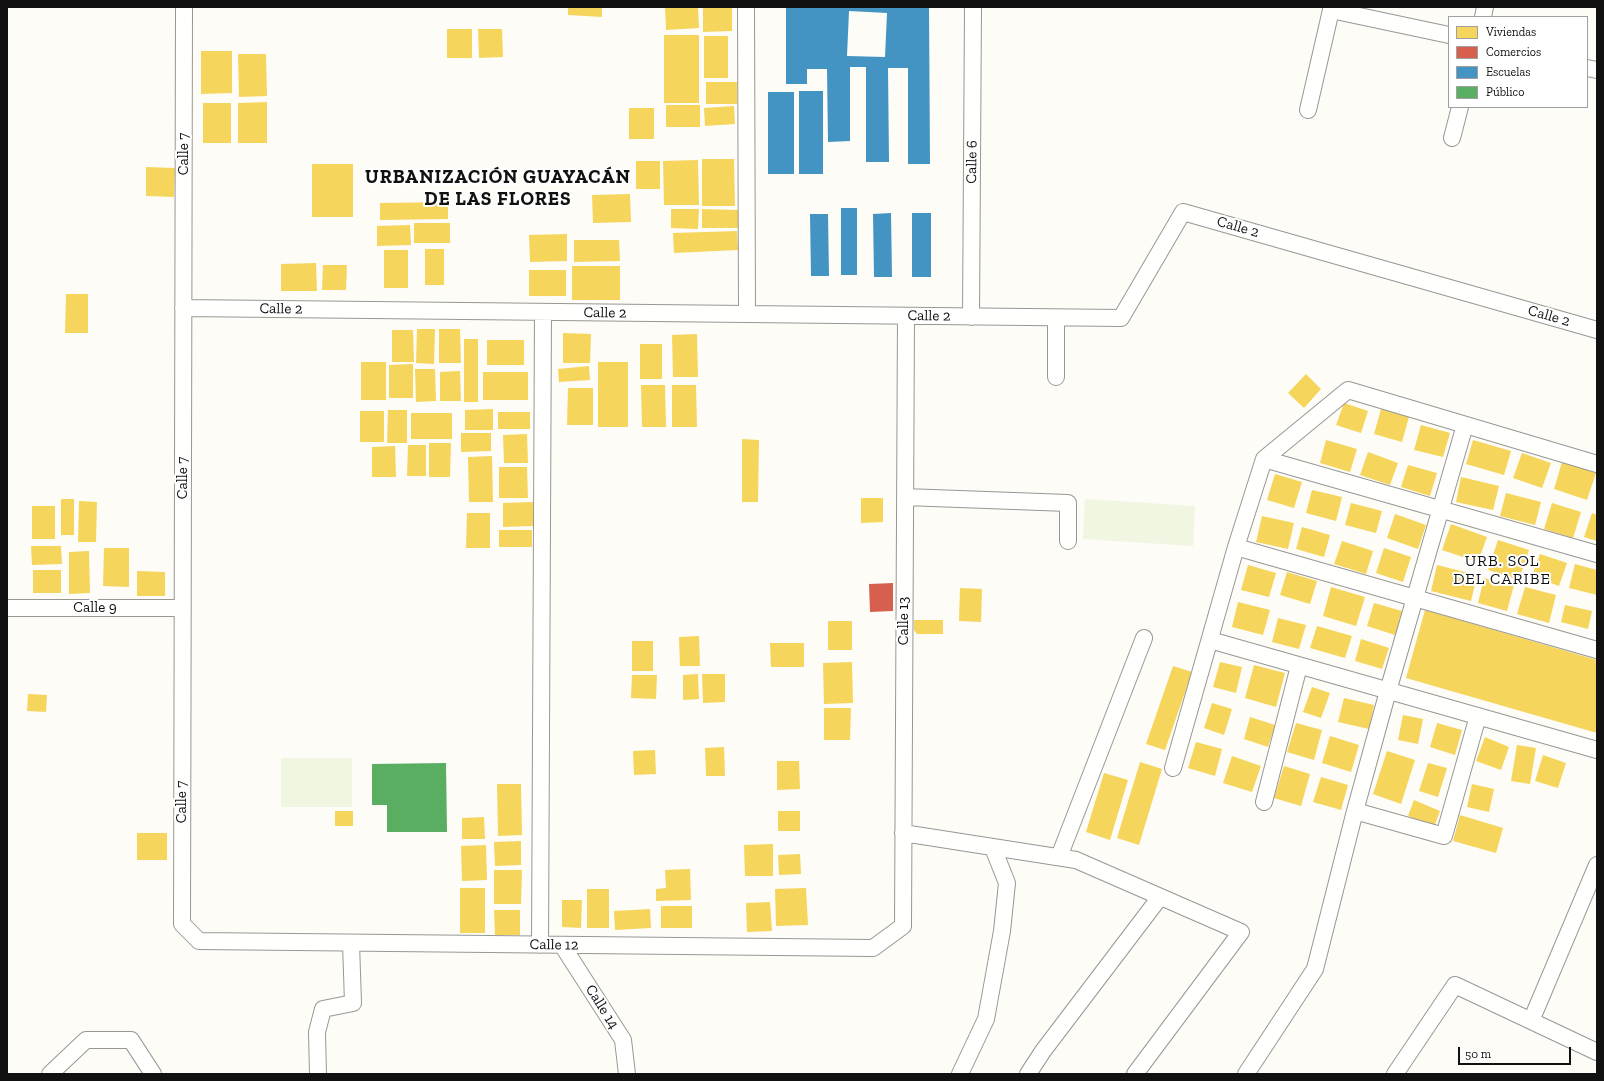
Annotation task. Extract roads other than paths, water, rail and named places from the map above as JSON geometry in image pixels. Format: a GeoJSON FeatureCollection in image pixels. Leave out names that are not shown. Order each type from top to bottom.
{"type":"FeatureCollection","features":[{"type":"Feature","properties":{"kind":"street","name":"Calle 7"},"geometry":{"type":"LineString","coordinates":[[184,7],[182,924],[199,941]]}},
{"type":"Feature","properties":{"kind":"street"},"geometry":{"type":"LineString","coordinates":[[746,7],[747,314]]}},
{"type":"Feature","properties":{"kind":"street","name":"Calle 6"},"geometry":{"type":"LineString","coordinates":[[971,317],[973,7]]}},
{"type":"Feature","properties":{"kind":"street"},"geometry":{"type":"LineString","coordinates":[[1308,110],[1331,8],[1448,35]]}},
{"type":"Feature","properties":{"kind":"street"},"geometry":{"type":"LineString","coordinates":[[1452,138],[1460,108]]}},
{"type":"Feature","properties":{"kind":"street","name":"Calle 2"},"geometry":{"type":"LineString","coordinates":[[183,308],[1121,318],[1183,212],[1597,330]]}},
{"type":"Feature","properties":{"kind":"street"},"geometry":{"type":"LineString","coordinates":[[540,945],[543,312]]}},
{"type":"Feature","properties":{"kind":"street","name":"Calle 13"},"geometry":{"type":"LineString","coordinates":[[903,926],[906,316]]}},
{"type":"Feature","properties":{"kind":"street"},"geometry":{"type":"LineString","coordinates":[[1056,318],[1056,377]]}},
{"type":"Feature","properties":{"kind":"street"},"geometry":{"type":"LineString","coordinates":[[1173,768],[1236,547],[1264,459],[1348,390],[1597,464]]}},
{"type":"Feature","properties":{"kind":"street"},"geometry":{"type":"LineString","coordinates":[[1246,1074],[1315,969],[1355,811],[1388,691],[1466,425]]}},
{"type":"Feature","properties":{"kind":"street"},"geometry":{"type":"LineString","coordinates":[[1264,459],[1597,554]]}},
{"type":"Feature","properties":{"kind":"street"},"geometry":{"type":"LineString","coordinates":[[905,497],[1068,502],[1068,541]]}},
{"type":"Feature","properties":{"kind":"street"},"geometry":{"type":"LineString","coordinates":[[1236,547],[1597,650]]}},
{"type":"Feature","properties":{"kind":"street","name":"Calle 9"},"geometry":{"type":"LineString","coordinates":[[7,608],[182,608]]}},
{"type":"Feature","properties":{"kind":"street"},"geometry":{"type":"LineString","coordinates":[[1059,857],[1144,638]]}},
{"type":"Feature","properties":{"kind":"street"},"geometry":{"type":"LineString","coordinates":[[1210,640],[1597,750]]}},
{"type":"Feature","properties":{"kind":"street"},"geometry":{"type":"LineString","coordinates":[[1264,802],[1299,666]]}},
{"type":"Feature","properties":{"kind":"street"},"geometry":{"type":"LineString","coordinates":[[1355,811],[1444,836],[1478,716]]}},
{"type":"Feature","properties":{"kind":"street"},"geometry":{"type":"LineString","coordinates":[[903,833],[1076,860],[1241,932],[1135,1074]]}},
{"type":"Feature","properties":{"kind":"street"},"geometry":{"type":"LineString","coordinates":[[960,1074],[986,1019],[1002,931],[1007,883],[993,848]]}},
{"type":"Feature","properties":{"kind":"street"},"geometry":{"type":"LineString","coordinates":[[1531,1021],[1597,865]]}},
{"type":"Feature","properties":{"kind":"street"},"geometry":{"type":"LineString","coordinates":[[1028,1074],[1043,1051],[1160,897]]}},
{"type":"Feature","properties":{"kind":"street","name":"Calle 12"},"geometry":{"type":"LineString","coordinates":[[199,941],[873,948],[903,926]]}},
{"type":"Feature","properties":{"kind":"street"},"geometry":{"type":"LineString","coordinates":[[318,1074],[318,1032],[323,1008],[353,1003],[351,943]]}},
{"type":"Feature","properties":{"kind":"street","name":"Calle 14"},"geometry":{"type":"LineString","coordinates":[[562,945],[623,1040],[627,1074]]}},
{"type":"Feature","properties":{"kind":"street"},"geometry":{"type":"LineString","coordinates":[[1395,1074],[1455,984],[1597,1052]]}},
{"type":"Feature","properties":{"kind":"street"},"geometry":{"type":"LineString","coordinates":[[50,1074],[86,1040],[131,1040],[153,1074]]}},
{"type":"Feature","properties":{"kind":"district","name":"URBANIZACIÓN GUAYACÁN DE LAS FLORES"},"geometry":{"type":"Point","coordinates":[498,189]}},
{"type":"Feature","properties":{"kind":"district","name":"URB. SOL DEL CARIBE"},"geometry":{"type":"Point","coordinates":[1502,570]}}]}
